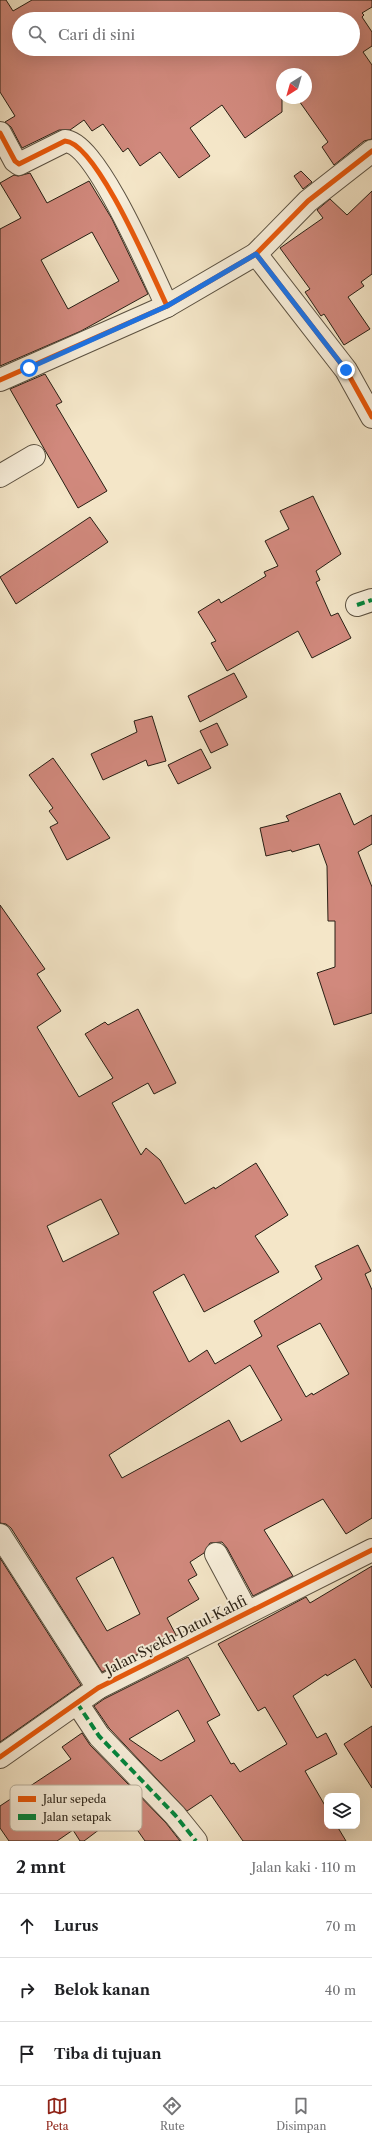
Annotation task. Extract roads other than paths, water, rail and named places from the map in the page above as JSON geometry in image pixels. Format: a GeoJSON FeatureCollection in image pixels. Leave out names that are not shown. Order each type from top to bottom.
{"type":"FeatureCollection","features":[{"type":"Feature","properties":{"kind":"street"},"geometry":{"type":"LineString","coordinates":[[0,133],[14,161],[19,164],[65,141],[74,144],[101,177],[124,214],[167,306]]}},
{"type":"Feature","properties":{"kind":"street"},"geometry":{"type":"LineString","coordinates":[[0,380],[167,306],[256,254],[308,201],[372,151]]}},
{"type":"Feature","properties":{"kind":"street"},"geometry":{"type":"LineString","coordinates":[[256,254],[346,370],[372,417]]}},
{"type":"Feature","properties":{"kind":"street"},"geometry":{"type":"LineString","coordinates":[[0,476],[34,456]]}},
{"type":"Feature","properties":{"kind":"street"},"geometry":{"type":"LineString","coordinates":[[0,1535],[98,1688]]}},
{"type":"Feature","properties":{"kind":"street","name":"Jalan Syekh Datul Kahfi"},"geometry":{"type":"LineString","coordinates":[[0,1757],[98,1688],[372,1550]]}},
{"type":"Feature","properties":{"kind":"street"},"geometry":{"type":"LineString","coordinates":[[216,1554],[247,1612]]}},
{"type":"Feature","properties":{"kind":"street"},"geometry":{"type":"LineString","coordinates":[[77,1703],[99,1736],[174,1815],[196,1841]]}}]}
